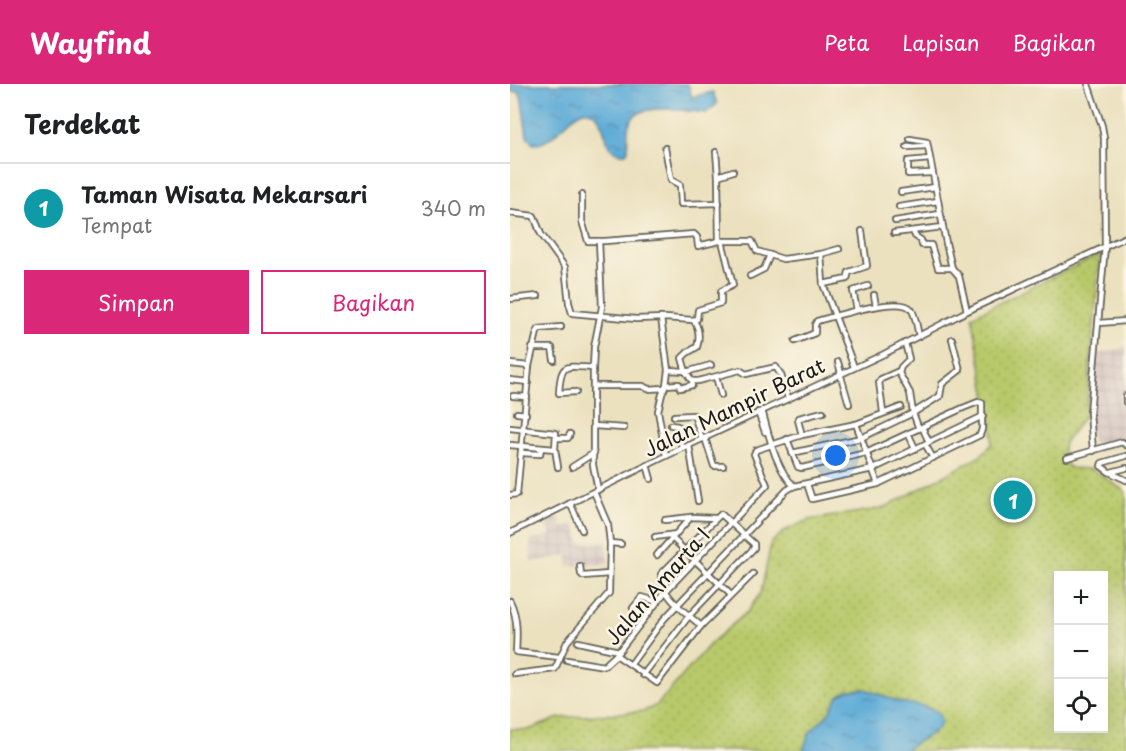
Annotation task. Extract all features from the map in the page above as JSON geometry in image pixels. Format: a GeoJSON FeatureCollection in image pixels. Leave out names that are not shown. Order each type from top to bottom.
{"type":"FeatureCollection","features":[{"type":"Feature","properties":{"kind":"street"},"geometry":{"type":"LineString","coordinates":[[1088,84],[1104,138],[1105,242],[1090,412],[1093,451]]}},
{"type":"Feature","properties":{"kind":"street"},"geometry":{"type":"LineString","coordinates":[[910,139],[925,140],[952,268],[959,276],[969,310]]}},
{"type":"Feature","properties":{"kind":"street"},"geometry":{"type":"LineString","coordinates":[[907,147],[927,146]]}},
{"type":"Feature","properties":{"kind":"street"},"geometry":{"type":"LineString","coordinates":[[665,148],[671,180],[680,184],[681,204],[719,203]]}},
{"type":"Feature","properties":{"kind":"street"},"geometry":{"type":"LineString","coordinates":[[510,213],[536,218],[541,234],[566,267],[572,313],[636,319],[697,319],[698,310],[721,303],[721,291],[733,285],[720,241],[716,152]]}},
{"type":"Feature","properties":{"kind":"street"},"geometry":{"type":"LineString","coordinates":[[930,159],[908,161],[908,174],[933,173]]}},
{"type":"Feature","properties":{"kind":"street"},"geometry":{"type":"LineString","coordinates":[[718,176],[734,171]]}},
{"type":"Feature","properties":{"kind":"street"},"geometry":{"type":"LineString","coordinates":[[901,192],[935,187]]}},
{"type":"Feature","properties":{"kind":"street"},"geometry":{"type":"LineString","coordinates":[[582,195],[582,221],[586,239],[598,241],[694,234],[698,246],[720,241],[752,241],[757,250],[783,259],[839,249]]}},
{"type":"Feature","properties":{"kind":"street"},"geometry":{"type":"LineString","coordinates":[[899,207],[938,201]]}},
{"type":"Feature","properties":{"kind":"street"},"geometry":{"type":"LineString","coordinates":[[895,221],[940,214]]}},
{"type":"Feature","properties":{"kind":"street"},"geometry":{"type":"LineString","coordinates":[[894,233],[943,227]]}},
{"type":"Feature","properties":{"kind":"street"},"geometry":{"type":"LineString","coordinates":[[823,284],[847,279],[849,272],[867,266],[862,231]]}},
{"type":"Feature","properties":{"kind":"street"},"geometry":{"type":"LineString","coordinates":[[913,231],[915,236],[921,240],[922,246],[946,243]]}},
{"type":"Feature","properties":{"kind":"street","name":"Jalan Mampir Barat"},"geometry":{"type":"LineString","coordinates":[[510,533],[646,465],[905,343],[1105,242],[1126,237]]}},
{"type":"Feature","properties":{"kind":"street"},"geometry":{"type":"LineString","coordinates":[[515,674],[553,670],[567,642],[600,602],[608,596],[610,543],[607,521],[596,491],[593,465],[594,347],[602,289],[598,241]]}},
{"type":"Feature","properties":{"kind":"street"},"geometry":{"type":"LineString","coordinates":[[931,245],[938,268],[952,268]]}},
{"type":"Feature","properties":{"kind":"street"},"geometry":{"type":"LineString","coordinates":[[821,254],[823,284],[854,367]]}},
{"type":"Feature","properties":{"kind":"street"},"geometry":{"type":"LineString","coordinates":[[750,276],[764,269],[770,255]]}},
{"type":"Feature","properties":{"kind":"street"},"geometry":{"type":"LineString","coordinates":[[857,310],[853,291],[868,286]]}},
{"type":"Feature","properties":{"kind":"street"},"geometry":{"type":"LineString","coordinates":[[874,294],[876,306]]}},
{"type":"Feature","properties":{"kind":"street"},"geometry":{"type":"LineString","coordinates":[[510,298],[538,296]]}},
{"type":"Feature","properties":{"kind":"street"},"geometry":{"type":"LineString","coordinates":[[795,341],[815,333],[814,325],[817,321],[876,306],[909,307],[919,336]]}},
{"type":"Feature","properties":{"kind":"street"},"geometry":{"type":"LineString","coordinates":[[661,318],[668,370],[658,411],[666,456]]}},
{"type":"Feature","properties":{"kind":"street"},"geometry":{"type":"LineString","coordinates":[[693,320],[698,329],[699,342],[697,347],[682,358],[686,371],[694,381],[740,370],[746,374],[776,367],[788,398]]}},
{"type":"Feature","properties":{"kind":"street"},"geometry":{"type":"LineString","coordinates":[[1099,322],[1126,321]]}},
{"type":"Feature","properties":{"kind":"street"},"geometry":{"type":"LineString","coordinates":[[510,495],[517,494],[532,348],[539,329],[561,327]]}},
{"type":"Feature","properties":{"kind":"street"},"geometry":{"type":"LineString","coordinates":[[792,453],[861,438],[913,413],[940,396],[942,384],[960,370],[952,339]]}},
{"type":"Feature","properties":{"kind":"street"},"geometry":{"type":"LineString","coordinates":[[883,412],[879,382],[898,371],[909,359],[905,343]]}},
{"type":"Feature","properties":{"kind":"street"},"geometry":{"type":"LineString","coordinates":[[532,348],[552,348],[554,360]]}},
{"type":"Feature","properties":{"kind":"street"},"geometry":{"type":"LineString","coordinates":[[838,362],[849,404]]}},
{"type":"Feature","properties":{"kind":"street"},"geometry":{"type":"LineString","coordinates":[[510,364],[529,366]]}},
{"type":"Feature","properties":{"kind":"street"},"geometry":{"type":"LineString","coordinates":[[668,370],[686,371],[711,366]]}},
{"type":"Feature","properties":{"kind":"street"},"geometry":{"type":"LineString","coordinates":[[559,393],[560,374],[566,368],[593,368]]}},
{"type":"Feature","properties":{"kind":"street"},"geometry":{"type":"LineString","coordinates":[[898,371],[910,393],[913,413],[933,458]]}},
{"type":"Feature","properties":{"kind":"street"},"geometry":{"type":"LineString","coordinates":[[716,377],[721,395]]}},
{"type":"Feature","properties":{"kind":"street"},"geometry":{"type":"LineString","coordinates":[[510,380],[528,382]]}},
{"type":"Feature","properties":{"kind":"street"},"geometry":{"type":"LineString","coordinates":[[594,386],[643,386],[648,389],[679,384],[680,388],[692,385]]}},
{"type":"Feature","properties":{"kind":"street"},"geometry":{"type":"LineString","coordinates":[[553,393],[576,392]]}},
{"type":"Feature","properties":{"kind":"street"},"geometry":{"type":"LineString","coordinates":[[513,396],[527,398]]}},
{"type":"Feature","properties":{"kind":"street"},"geometry":{"type":"LineString","coordinates":[[1126,396],[1126,402]]}},
{"type":"Feature","properties":{"kind":"street"},"geometry":{"type":"LineString","coordinates":[[787,439],[800,469],[866,453],[978,402],[982,403],[980,435],[878,484],[812,499],[807,484]]}},
{"type":"Feature","properties":{"kind":"street"},"geometry":{"type":"LineString","coordinates":[[770,446],[802,435],[856,424],[901,407]]}},
{"type":"Feature","properties":{"kind":"street"},"geometry":{"type":"LineString","coordinates":[[760,411],[770,446],[787,490]]}},
{"type":"Feature","properties":{"kind":"street"},"geometry":{"type":"LineString","coordinates":[[802,435],[799,418],[823,412]]}},
{"type":"Feature","properties":{"kind":"street"},"geometry":{"type":"LineString","coordinates":[[517,413],[526,414]]}},
{"type":"Feature","properties":{"kind":"street"},"geometry":{"type":"LineString","coordinates":[[674,417],[694,415],[714,466],[723,466]]}},
{"type":"Feature","properties":{"kind":"street"},"geometry":{"type":"LineString","coordinates":[[631,664],[677,604],[787,490],[794,486],[873,469],[982,416]]}},
{"type":"Feature","properties":{"kind":"street"},"geometry":{"type":"LineString","coordinates":[[856,424],[878,484]]}},
{"type":"Feature","properties":{"kind":"street"},"geometry":{"type":"LineString","coordinates":[[671,425],[678,426],[682,448]]}},
{"type":"Feature","properties":{"kind":"street"},"geometry":{"type":"LineString","coordinates":[[594,426],[624,428]]}},
{"type":"Feature","properties":{"kind":"street"},"geometry":{"type":"LineString","coordinates":[[510,428],[556,433],[555,449],[558,467]]}},
{"type":"Feature","properties":{"kind":"street"},"geometry":{"type":"LineString","coordinates":[[557,438],[568,438],[570,434]]}},
{"type":"Feature","properties":{"kind":"street"},"geometry":{"type":"LineString","coordinates":[[908,434],[915,448]]}},
{"type":"Feature","properties":{"kind":"street"},"geometry":{"type":"LineString","coordinates":[[1067,458],[1122,442],[1126,445]]}},
{"type":"Feature","properties":{"kind":"street"},"geometry":{"type":"LineString","coordinates":[[689,445],[698,501]]}},
{"type":"Feature","properties":{"kind":"street"},"geometry":{"type":"LineString","coordinates":[[510,446],[555,449]]}},
{"type":"Feature","properties":{"kind":"street","name":"Jalan Amarta I"},"geometry":{"type":"LineString","coordinates":[[567,660],[604,666],[618,653],[665,592],[767,485],[754,454],[756,450],[770,446]]}},
{"type":"Feature","properties":{"kind":"street"},"geometry":{"type":"LineString","coordinates":[[521,453],[540,454],[540,448]]}},
{"type":"Feature","properties":{"kind":"street"},"geometry":{"type":"LineString","coordinates":[[572,467],[594,453]]}},
{"type":"Feature","properties":{"kind":"street"},"geometry":{"type":"LineString","coordinates":[[1126,456],[1102,463],[1101,466],[1126,480]]}},
{"type":"Feature","properties":{"kind":"street"},"geometry":{"type":"LineString","coordinates":[[646,465],[651,479]]}},
{"type":"Feature","properties":{"kind":"street"},"geometry":{"type":"LineString","coordinates":[[1111,472],[1126,468]]}},
{"type":"Feature","properties":{"kind":"street"},"geometry":{"type":"LineString","coordinates":[[784,479],[794,486]]}},
{"type":"Feature","properties":{"kind":"street"},"geometry":{"type":"LineString","coordinates":[[570,503],[582,530]]}},
{"type":"Feature","properties":{"kind":"street"},"geometry":{"type":"LineString","coordinates":[[643,675],[689,616],[754,548],[754,544],[721,514],[661,574],[665,592],[689,616],[700,626]]}},
{"type":"Feature","properties":{"kind":"street"},"geometry":{"type":"LineString","coordinates":[[657,555],[692,518]]}},
{"type":"Feature","properties":{"kind":"street"},"geometry":{"type":"LineString","coordinates":[[665,520],[715,518]]}},
{"type":"Feature","properties":{"kind":"street"},"geometry":{"type":"LineString","coordinates":[[655,537],[674,537],[732,595]]}},
{"type":"Feature","properties":{"kind":"street"},"geometry":{"type":"LineString","coordinates":[[610,543],[621,544]]}},
{"type":"Feature","properties":{"kind":"street"},"geometry":{"type":"LineString","coordinates":[[580,566],[580,574],[583,576],[609,574]]}},
{"type":"Feature","properties":{"kind":"street"},"geometry":{"type":"LineString","coordinates":[[579,642],[618,653],[643,675],[657,683],[700,626],[753,574]]}},
{"type":"Feature","properties":{"kind":"street"},"geometry":{"type":"LineString","coordinates":[[633,608],[642,597],[658,602]]}},
{"type":"Feature","properties":{"kind":"street"},"geometry":{"type":"LineString","coordinates":[[510,601],[514,609],[517,633],[516,652],[559,657]]}},
{"type":"Feature","properties":{"kind":"shaded area"},"geometry":{"type":"Polygon","coordinates":[[[1126,347],[1126,394],[1120,401],[1126,410],[1126,443],[1095,452],[1086,414],[1091,356],[1126,347]]]}},
{"type":"Feature","properties":{"kind":"shaded area"},"geometry":{"type":"Polygon","coordinates":[[[558,512],[562,528],[574,524],[581,543],[606,541],[608,564],[568,566],[568,555],[531,563],[530,540],[551,535],[542,519],[558,512]]]}},
{"type":"Feature","properties":{"kind":"green space"},"geometry":{"type":"Polygon","coordinates":[[[1100,254],[1086,414],[1064,443],[1062,459],[1070,468],[1092,469],[1126,492],[1126,751],[510,751],[510,729],[528,730],[559,718],[644,711],[657,705],[711,643],[748,611],[761,592],[771,543],[786,530],[809,520],[884,508],[979,457],[992,444],[992,425],[972,316],[1100,254]]]}},
{"type":"Feature","properties":{"kind":"water"},"geometry":{"type":"Polygon","coordinates":[[[510,84],[688,84],[692,97],[713,92],[717,104],[706,113],[676,109],[643,111],[630,122],[626,153],[617,152],[611,148],[600,120],[588,111],[576,115],[549,139],[533,144],[527,137],[521,96],[518,92],[510,92],[510,84]]]}},
{"type":"Feature","properties":{"kind":"water"},"geometry":{"type":"Polygon","coordinates":[[[865,689],[899,702],[937,711],[942,722],[936,731],[903,751],[803,751],[809,733],[828,714],[838,696],[848,690],[865,689]]]}},
{"type":"Feature","properties":{"kind":"place","name":"Taman Wisata Mekarsari"},"geometry":{"type":"Point","coordinates":[1013,500]}}]}
